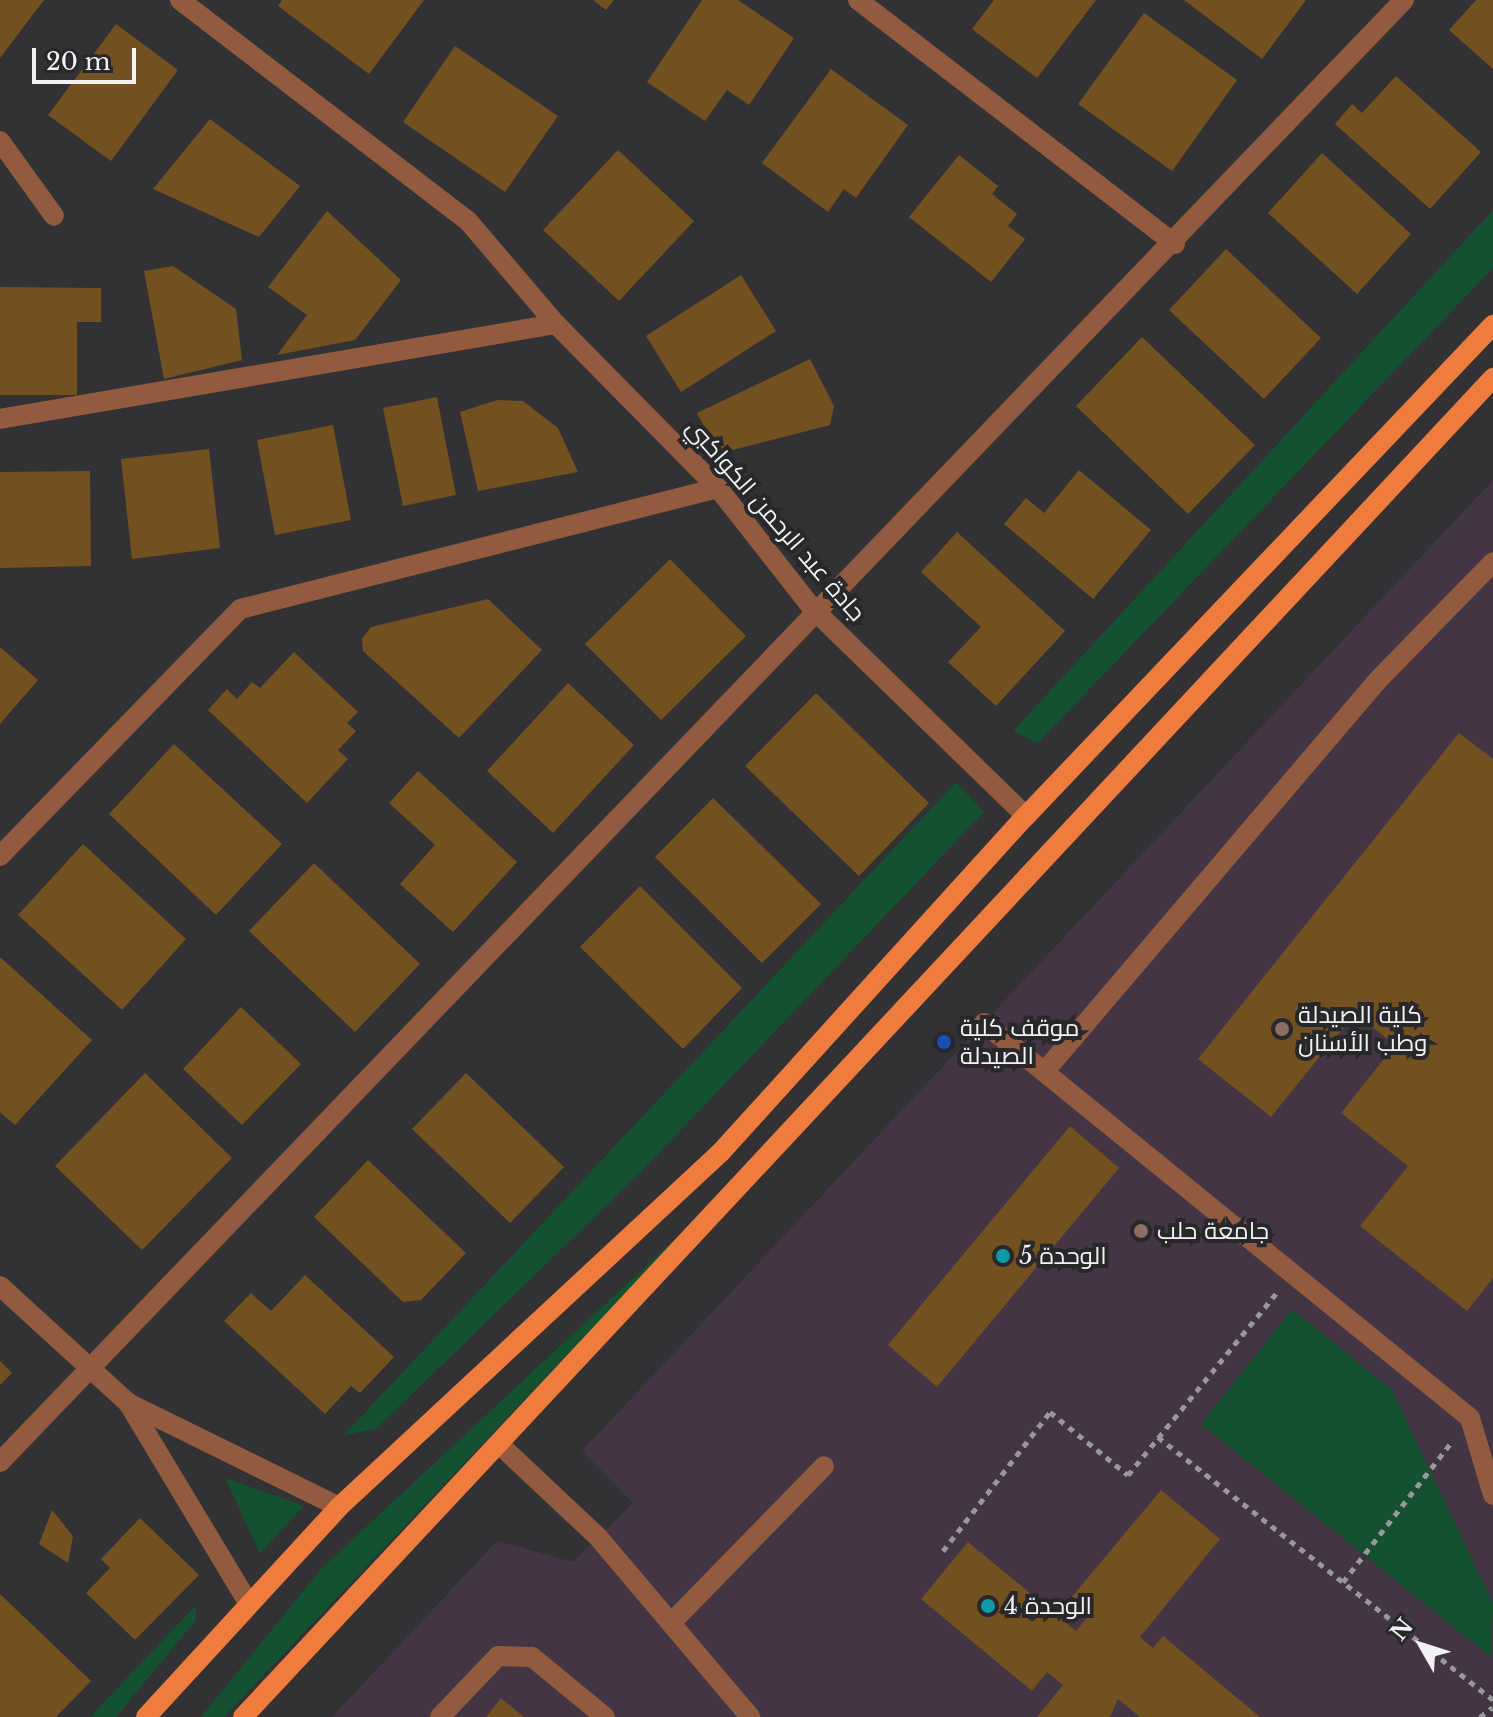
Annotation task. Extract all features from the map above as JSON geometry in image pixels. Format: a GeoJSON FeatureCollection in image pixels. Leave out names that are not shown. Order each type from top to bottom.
{"type":"FeatureCollection","features":[{"type":"Feature","properties":{"kind":"main road"},"geometry":{"type":"LineString","coordinates":[[146,1717],[339,1507],[721,1152],[1026,816],[1493,325]]}},
{"type":"Feature","properties":{"kind":"main road"},"geometry":{"type":"LineString","coordinates":[[243,1717],[1493,378]]}},
{"type":"Feature","properties":{"kind":"street","name":"جادة عبد الرحمن الكواكبي"},"geometry":{"type":"LineString","coordinates":[[180,0],[468,221],[556,324],[718,488],[813,609],[1026,816]]}},
{"type":"Feature","properties":{"kind":"street"},"geometry":{"type":"LineString","coordinates":[[858,0],[1175,244]]}},
{"type":"Feature","properties":{"kind":"street"},"geometry":{"type":"LineString","coordinates":[[0,1462],[813,609],[1175,244],[1404,0]]}},
{"type":"Feature","properties":{"kind":"street"},"geometry":{"type":"LineString","coordinates":[[0,141],[54,216]]}},
{"type":"Feature","properties":{"kind":"street"},"geometry":{"type":"LineString","coordinates":[[0,419],[31,419],[556,324]]}},
{"type":"Feature","properties":{"kind":"street"},"geometry":{"type":"LineString","coordinates":[[0,856],[240,609],[718,488]]}},
{"type":"Feature","properties":{"kind":"street"},"geometry":{"type":"LineString","coordinates":[[1045,1071],[1377,681],[1493,562]]}},
{"type":"Feature","properties":{"kind":"street"},"geometry":{"type":"LineString","coordinates":[[984,1023],[1493,1435]]}},
{"type":"Feature","properties":{"kind":"street"},"geometry":{"type":"LineString","coordinates":[[0,1286],[128,1403],[249,1604]]}},
{"type":"Feature","properties":{"kind":"street"},"geometry":{"type":"LineString","coordinates":[[128,1403],[339,1507]]}},
{"type":"Feature","properties":{"kind":"street"},"geometry":{"type":"LineString","coordinates":[[1470,1418],[1481,1475],[1493,1495]]}},
{"type":"Feature","properties":{"kind":"street"},"geometry":{"type":"LineString","coordinates":[[500,1445],[598,1537],[750,1717]]}},
{"type":"Feature","properties":{"kind":"street"},"geometry":{"type":"LineString","coordinates":[[671,1623],[824,1466]]}},
{"type":"Feature","properties":{"kind":"street"},"geometry":{"type":"LineString","coordinates":[[440,1717],[498,1656],[532,1657],[605,1717]]}},
{"type":"Feature","properties":{"kind":"path"},"geometry":{"type":"LineString","coordinates":[[943,1551],[1050,1412],[1128,1475],[1292,1273]]}},
{"type":"Feature","properties":{"kind":"path"},"geometry":{"type":"LineString","coordinates":[[1343,1582],[1470,1418]]}},
{"type":"Feature","properties":{"kind":"path"},"geometry":{"type":"LineString","coordinates":[[1158,1437],[1493,1700]]}},
{"type":"Feature","properties":{"kind":"path"},"geometry":{"type":"LineString","coordinates":[[1480,1717],[1493,1707]]}},
{"type":"Feature","properties":{"kind":"shaded area","name":"جامعة حلب"},"geometry":{"type":"Polygon","coordinates":[[[1493,480],[1493,1717],[332,1717],[497,1541],[573,1562],[633,1503],[582,1451],[1493,480]]]}},
{"type":"Feature","properties":{"kind":"green space"},"geometry":{"type":"Polygon","coordinates":[[[1493,210],[1493,268],[1038,743],[1013,731],[1493,210]]]}},
{"type":"Feature","properties":{"kind":"green space"},"geometry":{"type":"Polygon","coordinates":[[[956,782],[984,812],[638,1175],[377,1428],[343,1436],[956,782]]]}},
{"type":"Feature","properties":{"kind":"green space"},"geometry":{"type":"Polygon","coordinates":[[[692,1223],[224,1717],[201,1717],[322,1568],[692,1223]]]}},
{"type":"Feature","properties":{"kind":"green space"},"geometry":{"type":"Polygon","coordinates":[[[1292,1309],[1392,1390],[1493,1604],[1491,1657],[1201,1424],[1292,1309]]]}},
{"type":"Feature","properties":{"kind":"green space"},"geometry":{"type":"Polygon","coordinates":[[[225,1478],[304,1506],[260,1553],[225,1478]]]}},
{"type":"Feature","properties":{"kind":"green space"},"geometry":{"type":"Polygon","coordinates":[[[196,1605],[196,1620],[116,1717],[90,1717],[196,1605]]]}},
{"type":"Feature","properties":{"kind":"building"},"geometry":{"type":"Polygon","coordinates":[[[0,0],[44,0],[0,58],[0,0]]]}},
{"type":"Feature","properties":{"kind":"building"},"geometry":{"type":"Polygon","coordinates":[[[282,0],[424,0],[369,74],[278,6],[282,0]]]}},
{"type":"Feature","properties":{"kind":"building"},"geometry":{"type":"Polygon","coordinates":[[[593,0],[614,0],[606,10],[593,0]]]}},
{"type":"Feature","properties":{"kind":"building"},"geometry":{"type":"Polygon","coordinates":[[[702,0],[738,0],[794,38],[749,105],[727,90],[705,121],[647,82],[702,0]]]}},
{"type":"Feature","properties":{"kind":"building"},"geometry":{"type":"Polygon","coordinates":[[[994,0],[1096,0],[1037,78],[972,29],[994,0]]]}},
{"type":"Feature","properties":{"kind":"building"},"geometry":{"type":"Polygon","coordinates":[[[1184,0],[1306,0],[1262,59],[1184,0]]]}},
{"type":"Feature","properties":{"kind":"building"},"geometry":{"type":"Polygon","coordinates":[[[1476,0],[1493,0],[1493,69],[1449,30],[1476,0]]]}},
{"type":"Feature","properties":{"kind":"building"},"geometry":{"type":"Polygon","coordinates":[[[1144,13],[1237,80],[1172,171],[1078,104],[1144,13]]]}},
{"type":"Feature","properties":{"kind":"building"},"geometry":{"type":"Polygon","coordinates":[[[116,24],[178,70],[111,161],[48,115],[116,24]]]}},
{"type":"Feature","properties":{"kind":"building"},"geometry":{"type":"Polygon","coordinates":[[[455,46],[558,116],[505,192],[403,122],[455,46]]]}},
{"type":"Feature","properties":{"kind":"building"},"geometry":{"type":"Polygon","coordinates":[[[831,69],[908,125],[856,198],[844,189],[828,212],[762,163],[831,69]]]}},
{"type":"Feature","properties":{"kind":"building"},"geometry":{"type":"Polygon","coordinates":[[[1396,76],[1481,152],[1430,209],[1335,124],[1352,104],[1362,113],[1396,76]]]}},
{"type":"Feature","properties":{"kind":"building"},"geometry":{"type":"Polygon","coordinates":[[[210,119],[300,186],[259,237],[153,189],[210,119]]]}},
{"type":"Feature","properties":{"kind":"building"},"geometry":{"type":"Polygon","coordinates":[[[618,150],[694,221],[619,301],[543,230],[618,150]]]}},
{"type":"Feature","properties":{"kind":"building"},"geometry":{"type":"Polygon","coordinates":[[[1322,153],[1411,234],[1357,294],[1268,213],[1322,153]]]}},
{"type":"Feature","properties":{"kind":"building"},"geometry":{"type":"Polygon","coordinates":[[[959,155],[998,186],[992,194],[1017,214],[1008,226],[1025,239],[991,282],[909,217],[959,155]]]}},
{"type":"Feature","properties":{"kind":"building"},"geometry":{"type":"Polygon","coordinates":[[[327,211],[401,280],[355,340],[277,355],[307,315],[268,287],[327,211]]]}},
{"type":"Feature","properties":{"kind":"building"},"geometry":{"type":"Polygon","coordinates":[[[1226,249],[1321,338],[1264,399],[1169,310],[1226,249]]]}},
{"type":"Feature","properties":{"kind":"building"},"geometry":{"type":"Polygon","coordinates":[[[173,266],[236,309],[242,360],[164,379],[144,271],[173,266]]]}},
{"type":"Feature","properties":{"kind":"building"},"geometry":{"type":"Polygon","coordinates":[[[741,275],[776,331],[681,392],[646,336],[741,275]]]}},
{"type":"Feature","properties":{"kind":"building"},"geometry":{"type":"Polygon","coordinates":[[[0,287],[101,288],[101,322],[77,322],[77,395],[0,395],[0,287]]]}},
{"type":"Feature","properties":{"kind":"building"},"geometry":{"type":"Polygon","coordinates":[[[1142,337],[1255,445],[1188,514],[1076,406],[1142,337]]]}},
{"type":"Feature","properties":{"kind":"building"},"geometry":{"type":"Polygon","coordinates":[[[810,359],[834,406],[830,425],[725,452],[715,447],[697,413],[810,359]]]}},
{"type":"Feature","properties":{"kind":"building"},"geometry":{"type":"Polygon","coordinates":[[[437,397],[456,495],[403,506],[383,408],[437,397]]]}},
{"type":"Feature","properties":{"kind":"building"},"geometry":{"type":"Polygon","coordinates":[[[497,400],[523,401],[558,428],[578,472],[478,491],[460,412],[497,400]]]}},
{"type":"Feature","properties":{"kind":"building"},"geometry":{"type":"Polygon","coordinates":[[[333,425],[351,520],[275,535],[257,440],[333,425]]]}},
{"type":"Feature","properties":{"kind":"building"},"geometry":{"type":"Polygon","coordinates":[[[209,449],[220,548],[132,559],[121,459],[209,449]]]}},
{"type":"Feature","properties":{"kind":"building"},"geometry":{"type":"Polygon","coordinates":[[[1079,470],[1151,530],[1093,599],[1004,524],[1026,498],[1044,513],[1079,470]]]}},
{"type":"Feature","properties":{"kind":"building"},"geometry":{"type":"Polygon","coordinates":[[[90,471],[91,566],[0,568],[0,472],[90,471]]]}},
{"type":"Feature","properties":{"kind":"building"},"geometry":{"type":"Polygon","coordinates":[[[957,532],[1065,631],[996,706],[948,662],[981,627],[921,572],[957,532]]]}},
{"type":"Feature","properties":{"kind":"building"},"geometry":{"type":"Polygon","coordinates":[[[670,559],[746,636],[661,720],[585,644],[670,559]]]}},
{"type":"Feature","properties":{"kind":"building"},"geometry":{"type":"Polygon","coordinates":[[[488,599],[542,650],[459,738],[363,651],[362,639],[371,627],[488,599]]]}},
{"type":"Feature","properties":{"kind":"building"},"geometry":{"type":"Polygon","coordinates":[[[0,647],[38,680],[0,724],[0,647]]]}},
{"type":"Feature","properties":{"kind":"building"},"geometry":{"type":"Polygon","coordinates":[[[294,652],[358,712],[347,723],[356,731],[338,750],[348,759],[307,803],[208,710],[227,689],[237,699],[252,682],[260,688],[294,652]]]}},
{"type":"Feature","properties":{"kind":"building"},"geometry":{"type":"Polygon","coordinates":[[[568,683],[634,745],[553,833],[487,771],[568,683]]]}},
{"type":"Feature","properties":{"kind":"building"},"geometry":{"type":"Polygon","coordinates":[[[816,693],[929,803],[859,876],[745,766],[816,693]]]}},
{"type":"Feature","properties":{"kind":"building","name":"كلية الصيدلة وطب الأسنان"},"geometry":{"type":"Polygon","coordinates":[[[1459,733],[1493,759],[1493,1278],[1467,1311],[1360,1226],[1408,1166],[1341,1113],[1395,1045],[1355,1013],[1271,1117],[1198,1059],[1459,733]]]}},
{"type":"Feature","properties":{"kind":"building"},"geometry":{"type":"Polygon","coordinates":[[[174,744],[282,844],[216,915],[109,814],[174,744]]]}},
{"type":"Feature","properties":{"kind":"building"},"geometry":{"type":"Polygon","coordinates":[[[418,771],[517,862],[453,932],[400,884],[435,845],[389,803],[418,771]]]}},
{"type":"Feature","properties":{"kind":"building"},"geometry":{"type":"Polygon","coordinates":[[[713,798],[821,904],[762,963],[655,857],[713,798]]]}},
{"type":"Feature","properties":{"kind":"building"},"geometry":{"type":"Polygon","coordinates":[[[83,844],[186,939],[122,1010],[18,915],[83,844]]]}},
{"type":"Feature","properties":{"kind":"building"},"geometry":{"type":"Polygon","coordinates":[[[314,863],[420,964],[355,1032],[249,931],[314,863]]]}},
{"type":"Feature","properties":{"kind":"building"},"geometry":{"type":"Polygon","coordinates":[[[640,886],[742,988],[683,1049],[580,947],[640,886]]]}},
{"type":"Feature","properties":{"kind":"building"},"geometry":{"type":"Polygon","coordinates":[[[0,957],[92,1040],[15,1125],[0,1112],[0,957]]]}},
{"type":"Feature","properties":{"kind":"building"},"geometry":{"type":"Polygon","coordinates":[[[241,1007],[301,1064],[242,1125],[183,1069],[241,1007]]]}},
{"type":"Feature","properties":{"kind":"building"},"geometry":{"type":"Polygon","coordinates":[[[145,1073],[232,1158],[142,1250],[55,1166],[145,1073]]]}},
{"type":"Feature","properties":{"kind":"building"},"geometry":{"type":"Polygon","coordinates":[[[466,1073],[564,1167],[510,1223],[412,1129],[466,1073]]]}},
{"type":"Feature","properties":{"kind":"building","name":"الوحدة 5"},"geometry":{"type":"Polygon","coordinates":[[[1070,1126],[1119,1168],[937,1387],[888,1345],[1070,1126]]]}},
{"type":"Feature","properties":{"kind":"building"},"geometry":{"type":"Polygon","coordinates":[[[368,1160],[466,1253],[421,1300],[403,1302],[314,1217],[368,1160]]]}},
{"type":"Feature","properties":{"kind":"building"},"geometry":{"type":"Polygon","coordinates":[[[305,1275],[394,1357],[360,1393],[351,1386],[325,1414],[224,1321],[251,1293],[271,1311],[305,1275]]]}},
{"type":"Feature","properties":{"kind":"building"},"geometry":{"type":"Polygon","coordinates":[[[0,1361],[12,1373],[0,1385],[0,1361]]]}},
{"type":"Feature","properties":{"kind":"building","name":"الوحدة 4"},"geometry":{"type":"Polygon","coordinates":[[[1161,1490],[1220,1539],[1140,1637],[1153,1648],[1163,1636],[1260,1717],[1140,1717],[1118,1699],[1110,1717],[1037,1717],[1063,1685],[1047,1672],[1032,1691],[921,1599],[968,1542],[1076,1631],[1090,1614],[1071,1598],[1161,1490]]]}},
{"type":"Feature","properties":{"kind":"building"},"geometry":{"type":"Polygon","coordinates":[[[52,1510],[73,1536],[68,1563],[39,1544],[52,1510]]]}},
{"type":"Feature","properties":{"kind":"building"},"geometry":{"type":"Polygon","coordinates":[[[140,1518],[199,1575],[135,1640],[86,1593],[110,1568],[101,1559],[140,1518]]]}},
{"type":"Feature","properties":{"kind":"building"},"geometry":{"type":"Polygon","coordinates":[[[0,1594],[91,1681],[56,1717],[0,1717],[0,1594]]]}},
{"type":"Feature","properties":{"kind":"building"},"geometry":{"type":"Polygon","coordinates":[[[501,1698],[524,1717],[486,1717],[501,1698]]]}},
{"type":"Feature","properties":{"kind":"place","name":"كلية الصيدلة وطب الأسنان"},"geometry":{"type":"Point","coordinates":[1282,1029]}},
{"type":"Feature","properties":{"kind":"place","name":"موقف كلية الصيدلة"},"geometry":{"type":"Point","coordinates":[944,1042]}},
{"type":"Feature","properties":{"kind":"place","name":"جامعة حلب"},"geometry":{"type":"Point","coordinates":[1141,1231]}},
{"type":"Feature","properties":{"kind":"place","name":"الوحدة 5"},"geometry":{"type":"Point","coordinates":[1003,1256]}},
{"type":"Feature","properties":{"kind":"place","name":"الوحدة 4"},"geometry":{"type":"Point","coordinates":[988,1606]}}]}
